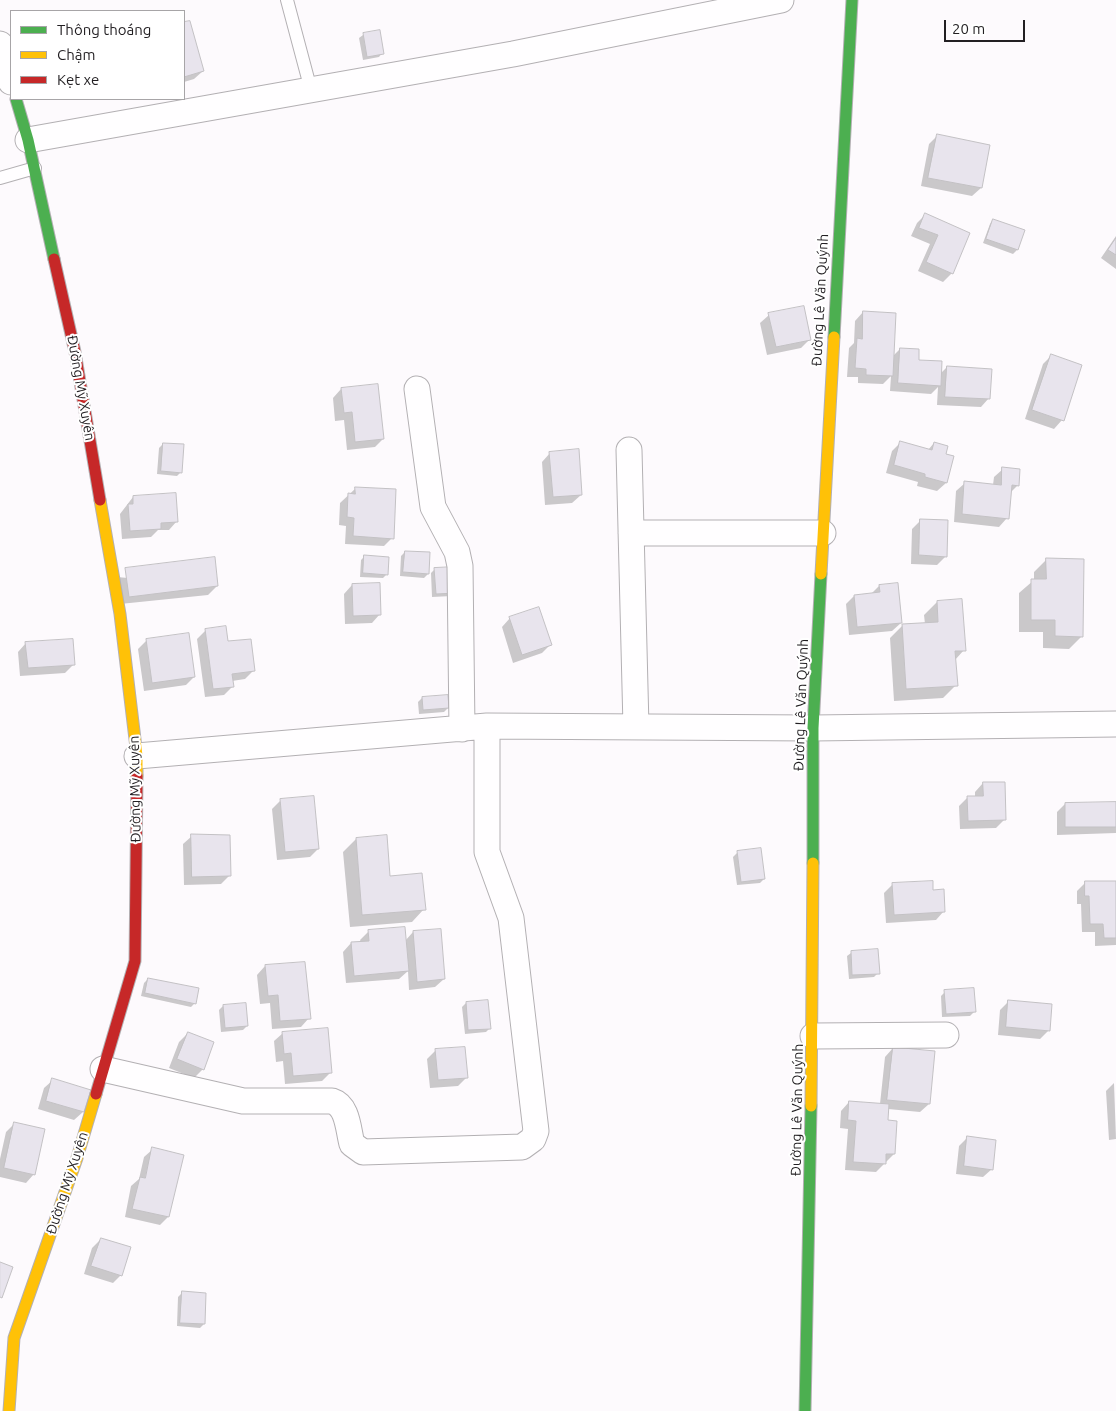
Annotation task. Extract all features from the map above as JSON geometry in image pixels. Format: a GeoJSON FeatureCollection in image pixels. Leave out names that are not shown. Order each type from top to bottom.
{"type":"FeatureCollection","features":[{"type":"Feature","properties":{"kind":"street"},"geometry":{"type":"LineString","coordinates":[[28,140],[513,54],[781,0]]}},
{"type":"Feature","properties":{"kind":"street","name":"Đường Lê Văn Quýnh"},"geometry":{"type":"LineString","coordinates":[[805,1411],[813,1036],[813,728],[852,0]]}},
{"type":"Feature","properties":{"kind":"street"},"geometry":{"type":"LineString","coordinates":[[0,44],[10,79]]}},
{"type":"Feature","properties":{"kind":"street","name":"Đường Mỹ Xuyên"},"geometry":{"type":"LineString","coordinates":[[9,1411],[14,1338],[77,1158],[135,960],[137,756],[120,614],[75,352],[35,168],[16,100]]}},
{"type":"Feature","properties":{"kind":"street"},"geometry":{"type":"LineString","coordinates":[[417,389],[433,507],[457,552],[460,566],[462,728]]}},
{"type":"Feature","properties":{"kind":"street"},"geometry":{"type":"LineString","coordinates":[[629,450],[636,727]]}},
{"type":"Feature","properties":{"kind":"street"},"geometry":{"type":"LineString","coordinates":[[631,533],[823,533]]}},
{"type":"Feature","properties":{"kind":"street"},"geometry":{"type":"LineString","coordinates":[[137,756],[487,726],[813,728],[1116,724]]}},
{"type":"Feature","properties":{"kind":"street"},"geometry":{"type":"LineString","coordinates":[[103,1069],[242,1102],[332,1101],[338,1103],[344,1109],[352,1144],[363,1152],[522,1147],[529,1144],[536,1131],[511,918],[491,863],[486,841],[487,726]]}},
{"type":"Feature","properties":{"kind":"street"},"geometry":{"type":"LineString","coordinates":[[813,1036],[946,1035]]}},
{"type":"Feature","properties":{"kind":"lane"},"geometry":{"type":"LineString","coordinates":[[287,0],[311,90]]}},
{"type":"Feature","properties":{"kind":"lane"},"geometry":{"type":"LineString","coordinates":[[0,178],[35,168]]}},
{"type":"Feature","properties":{"kind":"building"},"geometry":{"type":"Polygon","coordinates":[[[190,21],[204,71],[185,77],[185,22],[190,21]]]}},
{"type":"Feature","properties":{"kind":"building"},"geometry":{"type":"Polygon","coordinates":[[[380,30],[384,54],[367,57],[363,33],[380,30]]]}},
{"type":"Feature","properties":{"kind":"building"},"geometry":{"type":"Polygon","coordinates":[[[937,134],[990,145],[982,188],[928,178],[937,134]]]}},
{"type":"Feature","properties":{"kind":"building"},"geometry":{"type":"Polygon","coordinates":[[[925,213],[970,233],[953,274],[926,262],[938,235],[919,228],[925,213]]]}},
{"type":"Feature","properties":{"kind":"building"},"geometry":{"type":"Polygon","coordinates":[[[993,219],[1025,230],[1018,250],[986,239],[993,219]]]}},
{"type":"Feature","properties":{"kind":"building"},"geometry":{"type":"Polygon","coordinates":[[[1116,238],[1116,255],[1108,250],[1116,238]]]}},
{"type":"Feature","properties":{"kind":"building"},"geometry":{"type":"Polygon","coordinates":[[[804,306],[811,340],[776,347],[768,313],[804,306]]]}},
{"type":"Feature","properties":{"kind":"building"},"geometry":{"type":"Polygon","coordinates":[[[863,311],[896,313],[893,376],[866,375],[866,369],[855,368],[857,338],[862,339],[863,311]]]}},
{"type":"Feature","properties":{"kind":"building"},"geometry":{"type":"Polygon","coordinates":[[[900,348],[919,349],[919,360],[942,361],[941,386],[898,383],[900,348]]]}},
{"type":"Feature","properties":{"kind":"building"},"geometry":{"type":"Polygon","coordinates":[[[1051,354],[1082,365],[1064,421],[1032,410],[1051,354]]]}},
{"type":"Feature","properties":{"kind":"building"},"geometry":{"type":"Polygon","coordinates":[[[947,366],[992,369],[990,399],[945,397],[947,366]]]}},
{"type":"Feature","properties":{"kind":"building"},"geometry":{"type":"Polygon","coordinates":[[[378,384],[384,439],[355,442],[352,412],[344,413],[341,388],[378,384]]]}},
{"type":"Feature","properties":{"kind":"building"},"geometry":{"type":"Polygon","coordinates":[[[900,441],[932,450],[934,442],[948,446],[946,454],[954,456],[947,483],[894,465],[900,441]]]}},
{"type":"Feature","properties":{"kind":"building"},"geometry":{"type":"Polygon","coordinates":[[[163,443],[184,444],[182,473],[161,471],[163,443]]]}},
{"type":"Feature","properties":{"kind":"building"},"geometry":{"type":"Polygon","coordinates":[[[579,449],[582,495],[553,497],[549,452],[579,449]]]}},
{"type":"Feature","properties":{"kind":"building"},"geometry":{"type":"Polygon","coordinates":[[[1002,467],[1020,469],[1019,486],[1012,485],[1009,519],[962,514],[964,481],[1001,485],[1002,467]]]}},
{"type":"Feature","properties":{"kind":"building"},"geometry":{"type":"Polygon","coordinates":[[[355,487],[396,489],[394,539],[353,536],[354,518],[347,517],[348,493],[355,494],[355,487]]]}},
{"type":"Feature","properties":{"kind":"building"},"geometry":{"type":"Polygon","coordinates":[[[176,493],[178,522],[161,523],[161,529],[130,531],[128,504],[133,504],[133,496],[176,493]]]}},
{"type":"Feature","properties":{"kind":"building"},"geometry":{"type":"Polygon","coordinates":[[[920,519],[948,520],[947,557],[919,555],[920,519]]]}},
{"type":"Feature","properties":{"kind":"building"},"geometry":{"type":"Polygon","coordinates":[[[405,551],[430,552],[429,574],[403,572],[405,551]]]}},
{"type":"Feature","properties":{"kind":"building"},"geometry":{"type":"Polygon","coordinates":[[[364,555],[389,557],[388,575],[363,573],[364,555]]]}},
{"type":"Feature","properties":{"kind":"building"},"geometry":{"type":"Polygon","coordinates":[[[215,557],[218,586],[129,597],[125,568],[215,557]]]}},
{"type":"Feature","properties":{"kind":"building"},"geometry":{"type":"Polygon","coordinates":[[[1046,558],[1084,559],[1083,637],[1055,636],[1055,620],[1031,620],[1031,579],[1046,579],[1046,558]]]}},
{"type":"Feature","properties":{"kind":"building"},"geometry":{"type":"Polygon","coordinates":[[[455,567],[457,593],[436,594],[434,568],[455,567]]]}},
{"type":"Feature","properties":{"kind":"building"},"geometry":{"type":"Polygon","coordinates":[[[380,583],[381,615],[353,616],[352,584],[380,583]]]}},
{"type":"Feature","properties":{"kind":"building"},"geometry":{"type":"Polygon","coordinates":[[[898,583],[902,623],[857,627],[854,595],[880,592],[879,585],[898,583]]]}},
{"type":"Feature","properties":{"kind":"building"},"geometry":{"type":"Polygon","coordinates":[[[962,599],[966,651],[955,651],[958,686],[906,689],[902,624],[938,622],[937,601],[962,599]]]}},
{"type":"Feature","properties":{"kind":"building"},"geometry":{"type":"Polygon","coordinates":[[[539,607],[552,645],[522,655],[509,617],[539,607]]]}},
{"type":"Feature","properties":{"kind":"building"},"geometry":{"type":"Polygon","coordinates":[[[226,626],[228,641],[251,639],[255,671],[232,674],[234,687],[213,689],[205,629],[226,626]]]}},
{"type":"Feature","properties":{"kind":"building"},"geometry":{"type":"Polygon","coordinates":[[[189,633],[195,677],[152,683],[146,639],[189,633]]]}},
{"type":"Feature","properties":{"kind":"building"},"geometry":{"type":"Polygon","coordinates":[[[73,639],[75,665],[28,668],[25,642],[73,639]]]}},
{"type":"Feature","properties":{"kind":"building"},"geometry":{"type":"Polygon","coordinates":[[[448,695],[449,708],[423,710],[422,697],[448,695]]]}},
{"type":"Feature","properties":{"kind":"building"},"geometry":{"type":"Polygon","coordinates":[[[983,782],[1005,782],[1006,820],[968,821],[967,796],[983,796],[983,782]]]}},
{"type":"Feature","properties":{"kind":"building"},"geometry":{"type":"Polygon","coordinates":[[[314,796],[319,849],[285,852],[280,799],[314,796]]]}},
{"type":"Feature","properties":{"kind":"building"},"geometry":{"type":"Polygon","coordinates":[[[1116,802],[1116,827],[1065,827],[1065,803],[1116,802]]]}},
{"type":"Feature","properties":{"kind":"building"},"geometry":{"type":"Polygon","coordinates":[[[191,834],[230,835],[231,876],[192,877],[191,834]]]}},
{"type":"Feature","properties":{"kind":"building"},"geometry":{"type":"Polygon","coordinates":[[[387,835],[390,876],[422,873],[426,910],[362,915],[356,838],[387,835]]]}},
{"type":"Feature","properties":{"kind":"building"},"geometry":{"type":"Polygon","coordinates":[[[761,848],[765,879],[741,882],[737,851],[761,848]]]}},
{"type":"Feature","properties":{"kind":"building"},"geometry":{"type":"Polygon","coordinates":[[[933,881],[933,890],[944,889],[945,912],[894,915],[892,883],[933,881]]]}},
{"type":"Feature","properties":{"kind":"building"},"geometry":{"type":"Polygon","coordinates":[[[1085,881],[1116,881],[1116,938],[1104,938],[1103,924],[1090,924],[1089,896],[1085,896],[1085,881]]]}},
{"type":"Feature","properties":{"kind":"building"},"geometry":{"type":"Polygon","coordinates":[[[405,927],[409,971],[354,976],[351,942],[369,941],[368,930],[405,927]]]}},
{"type":"Feature","properties":{"kind":"building"},"geometry":{"type":"Polygon","coordinates":[[[441,929],[445,979],[417,982],[413,931],[441,929]]]}},
{"type":"Feature","properties":{"kind":"building"},"geometry":{"type":"Polygon","coordinates":[[[878,949],[880,974],[852,975],[851,951],[878,949]]]}},
{"type":"Feature","properties":{"kind":"building"},"geometry":{"type":"Polygon","coordinates":[[[305,962],[311,1019],[280,1021],[278,995],[268,996],[265,965],[305,962]]]}},
{"type":"Feature","properties":{"kind":"building"},"geometry":{"type":"Polygon","coordinates":[[[148,978],[199,988],[196,1004],[145,993],[148,978]]]}},
{"type":"Feature","properties":{"kind":"building"},"geometry":{"type":"Polygon","coordinates":[[[974,988],[976,1012],[946,1014],[944,990],[974,988]]]}},
{"type":"Feature","properties":{"kind":"building"},"geometry":{"type":"Polygon","coordinates":[[[488,1000],[491,1029],[468,1030],[466,1002],[488,1000]]]}},
{"type":"Feature","properties":{"kind":"building"},"geometry":{"type":"Polygon","coordinates":[[[1008,1000],[1052,1004],[1050,1031],[1006,1027],[1008,1000]]]}},
{"type":"Feature","properties":{"kind":"building"},"geometry":{"type":"Polygon","coordinates":[[[246,1003],[248,1026],[225,1028],[223,1005],[246,1003]]]}},
{"type":"Feature","properties":{"kind":"building"},"geometry":{"type":"Polygon","coordinates":[[[328,1028],[332,1073],[293,1076],[291,1053],[284,1054],[282,1032],[328,1028]]]}},
{"type":"Feature","properties":{"kind":"building"},"geometry":{"type":"Polygon","coordinates":[[[188,1032],[214,1042],[204,1070],[177,1059],[188,1032]]]}},
{"type":"Feature","properties":{"kind":"building"},"geometry":{"type":"Polygon","coordinates":[[[465,1047],[468,1078],[438,1080],[435,1049],[465,1047]]]}},
{"type":"Feature","properties":{"kind":"building"},"geometry":{"type":"Polygon","coordinates":[[[893,1047],[935,1051],[930,1104],[887,1100],[893,1047]]]}},
{"type":"Feature","properties":{"kind":"building"},"geometry":{"type":"Polygon","coordinates":[[[52,1078],[91,1090],[84,1112],[46,1101],[52,1078]]]}},
{"type":"Feature","properties":{"kind":"building"},"geometry":{"type":"Polygon","coordinates":[[[849,1101],[889,1104],[888,1120],[897,1121],[895,1154],[886,1154],[886,1164],[853,1162],[856,1121],[848,1120],[849,1101]]]}},
{"type":"Feature","properties":{"kind":"building"},"geometry":{"type":"Polygon","coordinates":[[[14,1122],[45,1129],[35,1175],[4,1168],[14,1122]]]}},
{"type":"Feature","properties":{"kind":"building"},"geometry":{"type":"Polygon","coordinates":[[[967,1136],[996,1140],[993,1170],[964,1166],[967,1136]]]}},
{"type":"Feature","properties":{"kind":"building"},"geometry":{"type":"Polygon","coordinates":[[[152,1147],[184,1155],[169,1217],[132,1209],[140,1177],[145,1178],[152,1147]]]}},
{"type":"Feature","properties":{"kind":"building"},"geometry":{"type":"Polygon","coordinates":[[[101,1238],[131,1247],[122,1276],[91,1266],[101,1238]]]}},
{"type":"Feature","properties":{"kind":"building"},"geometry":{"type":"Polygon","coordinates":[[[0,1262],[13,1267],[2,1298],[0,1297],[0,1262]]]}},
{"type":"Feature","properties":{"kind":"building"},"geometry":{"type":"Polygon","coordinates":[[[182,1291],[206,1293],[205,1324],[180,1323],[182,1291]]]}},
{"type":"Feature","properties":{"kind":"traffic: fast"},"geometry":{"type":"LineString","coordinates":[[834,337],[852,0]]}},
{"type":"Feature","properties":{"kind":"traffic: fast"},"geometry":{"type":"LineString","coordinates":[[16,100],[28,140],[54,259]]}},
{"type":"Feature","properties":{"kind":"traffic: fast"},"geometry":{"type":"LineString","coordinates":[[813,863],[813,728],[821,574]]}},
{"type":"Feature","properties":{"kind":"traffic: fast"},"geometry":{"type":"LineString","coordinates":[[805,1411],[811,1106]]}},
{"type":"Feature","properties":{"kind":"traffic: slow"},"geometry":{"type":"LineString","coordinates":[[821,574],[834,337]]}},
{"type":"Feature","properties":{"kind":"traffic: slow"},"geometry":{"type":"LineString","coordinates":[[100,500],[120,614],[137,756],[137,776]]}},
{"type":"Feature","properties":{"kind":"traffic: slow"},"geometry":{"type":"LineString","coordinates":[[811,1106],[813,863]]}},
{"type":"Feature","properties":{"kind":"traffic: slow"},"geometry":{"type":"LineString","coordinates":[[9,1411],[14,1338],[77,1158],[96,1094]]}},
{"type":"Feature","properties":{"kind":"traffic: jam"},"geometry":{"type":"LineString","coordinates":[[54,259],[75,352],[100,500]]}},
{"type":"Feature","properties":{"kind":"traffic: jam"},"geometry":{"type":"LineString","coordinates":[[96,1094],[135,961],[137,776]]}}]}
